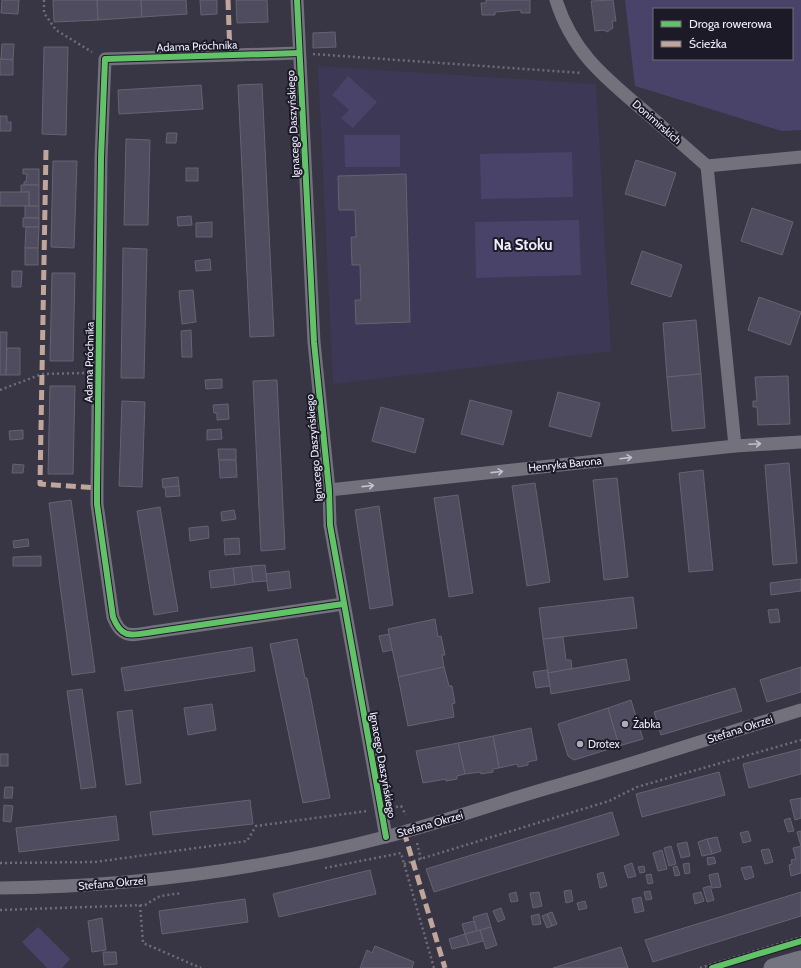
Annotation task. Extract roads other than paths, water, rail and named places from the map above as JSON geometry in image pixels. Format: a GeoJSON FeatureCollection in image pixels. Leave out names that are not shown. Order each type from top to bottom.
{"type":"FeatureCollection","features":[{"type":"Feature","properties":{"kind":"main road"},"geometry":{"type":"LineString","coordinates":[[773,968],[801,960]]}},
{"type":"Feature","properties":{"kind":"street"},"geometry":{"type":"LineString","coordinates":[[297,0],[300,53]]}},
{"type":"Feature","properties":{"kind":"street","name":"Donimirskich"},"geometry":{"type":"LineString","coordinates":[[556,0],[563,21],[574,41],[602,75],[707,166]]}},
{"type":"Feature","properties":{"kind":"street","name":"Adama Próchnika"},"geometry":{"type":"LineString","coordinates":[[300,53],[105,59],[101,158],[97,504],[113,617],[118,629],[122,633],[128,635],[145,634],[343,604]]}},
{"type":"Feature","properties":{"kind":"street","name":"Ignacego Daszyńskiego"},"geometry":{"type":"LineString","coordinates":[[300,53],[314,342],[329,490],[330,525],[386,837]]}},
{"type":"Feature","properties":{"kind":"street"},"geometry":{"type":"LineString","coordinates":[[735,446],[707,166],[801,157]]}},
{"type":"Feature","properties":{"kind":"street","name":"Henryka Barona"},"geometry":{"type":"LineString","coordinates":[[329,490],[735,446],[801,442]]}},
{"type":"Feature","properties":{"kind":"street","name":"Stefana Okrzei"},"geometry":{"type":"LineString","coordinates":[[0,888],[81,886],[147,881],[263,864],[386,837],[801,710]]}},
{"type":"Feature","properties":{"kind":"place","name":"Żabka"},"geometry":{"type":"Point","coordinates":[625,724]}},
{"type":"Feature","properties":{"kind":"place","name":"Drotex"},"geometry":{"type":"Point","coordinates":[580,744]}},
{"type":"Feature","properties":{"kind":"district","name":"Na Stoku"},"geometry":{"type":"Point","coordinates":[523,245]}}]}
